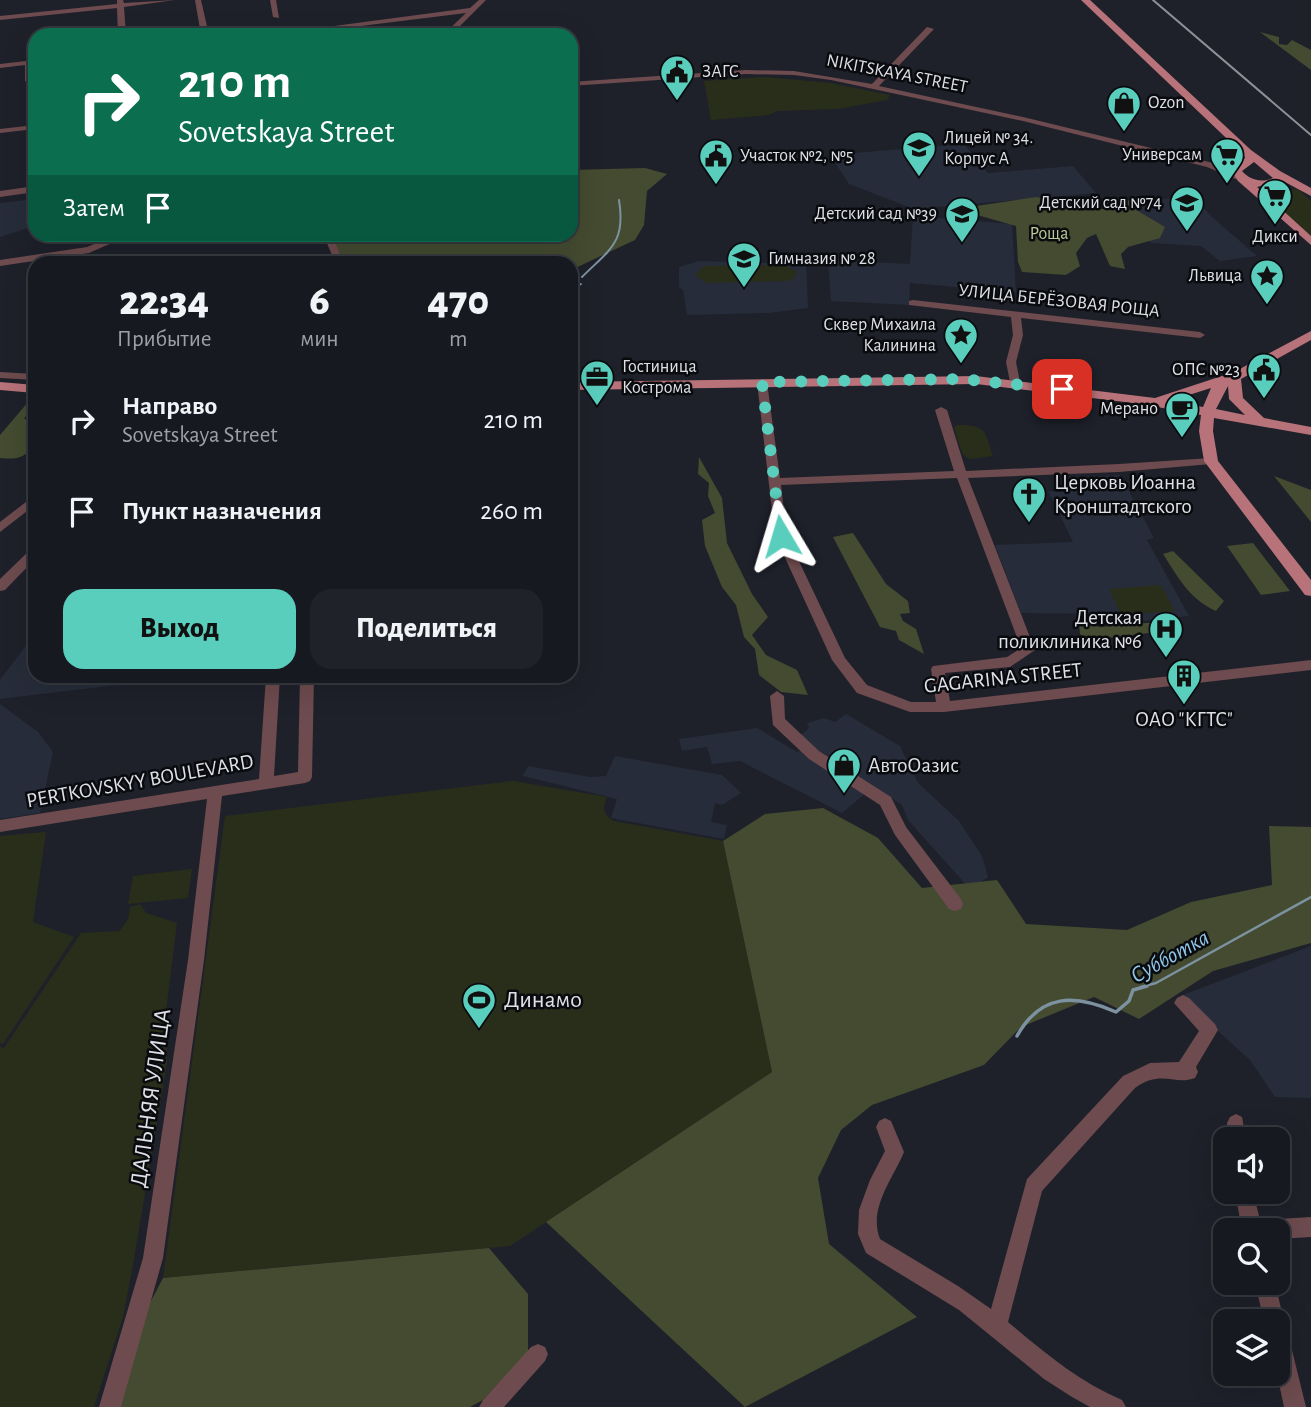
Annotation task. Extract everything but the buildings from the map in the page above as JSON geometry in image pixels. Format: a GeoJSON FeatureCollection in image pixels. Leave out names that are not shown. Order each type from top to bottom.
{"type":"FeatureCollection","features":[{"type":"Feature","properties":{"kind":"main road"},"geometry":{"type":"LineString","coordinates":[[1085,0],[1247,152],[1311,193]]}},
{"type":"Feature","properties":{"kind":"main road"},"geometry":{"type":"LineString","coordinates":[[1247,152],[1251,159],[1236,170],[1241,179],[1311,242]]}},
{"type":"Feature","properties":{"kind":"main road"},"geometry":{"type":"LineString","coordinates":[[1241,179],[1256,184],[1271,183],[1279,179],[1274,171],[1243,166]]}},
{"type":"Feature","properties":{"kind":"main road"},"geometry":{"type":"LineString","coordinates":[[1311,335],[1219,386],[1208,411],[1207,451],[1211,461],[1311,591]]}},
{"type":"Feature","properties":{"kind":"main road"},"geometry":{"type":"LineString","coordinates":[[1141,400],[1181,395],[1213,381],[1234,376]]}},
{"type":"Feature","properties":{"kind":"main road"},"geometry":{"type":"LineString","coordinates":[[1234,376],[1236,399],[1266,422]]}},
{"type":"Feature","properties":{"kind":"main road"},"geometry":{"type":"LineString","coordinates":[[578,386],[946,379],[1015,382],[1208,411],[1311,431]]}},
{"type":"Feature","properties":{"kind":"main road"},"geometry":{"type":"LineString","coordinates":[[0,386],[28,388]]}},
{"type":"Feature","properties":{"kind":"street"},"geometry":{"type":"LineString","coordinates":[[0,18],[120,3],[172,0]]}},
{"type":"Feature","properties":{"kind":"street"},"geometry":{"type":"LineString","coordinates":[[198,0],[204,28]]}},
{"type":"Feature","properties":{"kind":"street"},"geometry":{"type":"LineString","coordinates":[[273,0],[285,28]]}},
{"type":"Feature","properties":{"kind":"street"},"geometry":{"type":"LineString","coordinates":[[452,28],[460,17],[474,10],[483,0]]}},
{"type":"Feature","properties":{"kind":"street"},"geometry":{"type":"LineString","coordinates":[[120,3],[122,28]]}},
{"type":"Feature","properties":{"kind":"street"},"geometry":{"type":"LineString","coordinates":[[334,28],[443,16],[460,17]]}},
{"type":"Feature","properties":{"kind":"street"},"geometry":{"type":"LineString","coordinates":[[874,87],[930,29]]}},
{"type":"Feature","properties":{"kind":"street"},"geometry":{"type":"LineString","coordinates":[[0,66],[28,63]]}},
{"type":"Feature","properties":{"kind":"street","name":"NIKITSKAYA STREET"},"geometry":{"type":"LineString","coordinates":[[578,83],[746,72],[794,73],[1000,113],[1210,165]]}},
{"type":"Feature","properties":{"kind":"street"},"geometry":{"type":"LineString","coordinates":[[0,131],[28,128]]}},
{"type":"Feature","properties":{"kind":"street"},"geometry":{"type":"LineString","coordinates":[[1210,165],[1243,166]]}},
{"type":"Feature","properties":{"kind":"street"},"geometry":{"type":"LineString","coordinates":[[1210,165],[1241,179]]}},
{"type":"Feature","properties":{"kind":"street"},"geometry":{"type":"LineString","coordinates":[[0,194],[28,190]]}},
{"type":"Feature","properties":{"kind":"street"},"geometry":{"type":"LineString","coordinates":[[48,256],[89,250],[108,242]]}},
{"type":"Feature","properties":{"kind":"street"},"geometry":{"type":"LineString","coordinates":[[0,263],[28,259]]}},
{"type":"Feature","properties":{"kind":"street","name":"УЛИЦА БЕРЁЗОВАЯ РОЩА"},"geometry":{"type":"LineString","coordinates":[[913,303],[1200,335]]}},
{"type":"Feature","properties":{"kind":"street"},"geometry":{"type":"LineString","coordinates":[[1015,382],[1011,362],[1018,335],[1016,314]]}},
{"type":"Feature","properties":{"kind":"street"},"geometry":{"type":"LineString","coordinates":[[0,374],[28,376]]}},
{"type":"Feature","properties":{"kind":"street","name":"GAGARINA STREET"},"geometry":{"type":"LineString","coordinates":[[762,382],[781,536],[839,660],[862,689],[910,707],[944,707],[1311,665]]}},
{"type":"Feature","properties":{"kind":"street"},"geometry":{"type":"LineString","coordinates":[[942,410],[961,474],[1028,650],[1010,662],[938,670],[944,707]]}},
{"type":"Feature","properties":{"kind":"street"},"geometry":{"type":"LineString","coordinates":[[774,482],[1211,461]]}},
{"type":"Feature","properties":{"kind":"street"},"geometry":{"type":"LineString","coordinates":[[0,528],[28,505]]}},
{"type":"Feature","properties":{"kind":"street"},"geometry":{"type":"LineString","coordinates":[[0,587],[28,559]]}},
{"type":"Feature","properties":{"kind":"street","name":"PERTKOVSKYY BOULEVARD"},"geometry":{"type":"LineString","coordinates":[[0,826],[266,783],[273,683]]}},
{"type":"Feature","properties":{"kind":"street"},"geometry":{"type":"LineString","coordinates":[[266,783],[305,778],[307,683]]}},
{"type":"Feature","properties":{"kind":"street"},"geometry":{"type":"LineString","coordinates":[[777,696],[778,722],[814,755],[886,801],[900,831],[955,904]]}},
{"type":"Feature","properties":{"kind":"street","name":"ДАЛЬНЯЯ УЛИЦА"},"geometry":{"type":"LineString","coordinates":[[110,1407],[153,1258],[196,960],[215,791]]}},
{"type":"Feature","properties":{"kind":"street"},"geometry":{"type":"LineString","coordinates":[[997,1326],[1034,1186],[1140,1073],[1154,1069],[1186,1072],[1209,1030],[1183,1003]]}},
{"type":"Feature","properties":{"kind":"street"},"geometry":{"type":"LineString","coordinates":[[885,1127],[895,1152],[864,1217],[865,1231],[873,1246],[997,1326],[1037,1364],[1083,1395],[1115,1407]]}},
{"type":"Feature","properties":{"kind":"street"},"geometry":{"type":"LineString","coordinates":[[1290,1228],[1311,1227]]}},
{"type":"Feature","properties":{"kind":"street"},"geometry":{"type":"LineString","coordinates":[[490,1407],[538,1354]]}},
{"type":"Feature","properties":{"kind":"street"},"geometry":{"type":"LineString","coordinates":[[1290,1386],[1295,1407]]}},
{"type":"Feature","properties":{"kind":"shaded area","name":"Лицей № 34. Корпус А"},"geometry":{"type":"Polygon","coordinates":[[[964,144],[988,173],[1073,166],[1096,193],[914,209],[849,184],[830,155],[964,144]]]}},
{"type":"Feature","properties":{"kind":"shaded area","name":"Детский сад №74"},"geometry":{"type":"Polygon","coordinates":[[[1193,197],[1257,256],[1220,261],[1201,246],[1151,243],[1118,202],[1193,197]]]}},
{"type":"Feature","properties":{"kind":"shaded area"},"geometry":{"type":"Polygon","coordinates":[[[28,200],[28,228],[0,237],[0,203],[28,200]]]}},
{"type":"Feature","properties":{"kind":"shaded area","name":"Детский сад №39"},"geometry":{"type":"Polygon","coordinates":[[[913,216],[1012,224],[1016,292],[910,283],[909,305],[831,301],[828,260],[910,264],[913,216]]]}},
{"type":"Feature","properties":{"kind":"shaded area","name":"Гимназия № 28"},"geometry":{"type":"Polygon","coordinates":[[[699,261],[806,264],[808,308],[769,313],[687,315],[683,290],[679,287],[679,267],[699,261]]]}},
{"type":"Feature","properties":{"kind":"shaded area"},"geometry":{"type":"Polygon","coordinates":[[[1120,475],[1154,538],[1147,540],[1189,616],[1124,623],[1108,614],[1021,613],[995,545],[1073,542],[1048,491],[1067,492],[1064,478],[1120,475]]]}},
{"type":"Feature","properties":{"kind":"shaded area"},"geometry":{"type":"Polygon","coordinates":[[[28,643],[28,683],[125,683],[0,699],[0,680],[28,643]]]}},
{"type":"Feature","properties":{"kind":"shaded area"},"geometry":{"type":"Polygon","coordinates":[[[0,704],[38,732],[53,752],[40,813],[0,819],[0,704]]]}},
{"type":"Feature","properties":{"kind":"shaded area"},"geometry":{"type":"Polygon","coordinates":[[[846,714],[900,746],[918,783],[959,821],[982,856],[988,877],[970,889],[908,820],[902,805],[798,737],[809,728],[807,723],[824,718],[835,722],[846,714]]]}},
{"type":"Feature","properties":{"kind":"shaded area"},"geometry":{"type":"Polygon","coordinates":[[[757,728],[797,752],[802,750],[866,793],[842,813],[740,761],[712,764],[707,747],[682,751],[679,739],[757,728]]]}},
{"type":"Feature","properties":{"kind":"shaded area"},"geometry":{"type":"Polygon","coordinates":[[[615,756],[722,775],[741,793],[722,805],[715,803],[711,822],[727,825],[724,839],[611,818],[617,799],[523,776],[528,766],[590,777],[606,776],[615,756]]]}},
{"type":"Feature","properties":{"kind":"shaded area"},"geometry":{"type":"Polygon","coordinates":[[[1311,946],[1311,1098],[1275,1097],[1250,1060],[1188,1004],[1183,995],[1311,946]]]}},
{"type":"Feature","properties":{"kind":"green space"},"geometry":{"type":"Polygon","coordinates":[[[1260,32],[1279,37],[1279,44],[1287,45],[1292,40],[1311,50],[1311,70],[1260,32]]]}},
{"type":"Feature","properties":{"kind":"green space"},"geometry":{"type":"Polygon","coordinates":[[[765,77],[831,83],[890,95],[887,100],[838,109],[777,111],[769,115],[711,120],[704,81],[765,77]]]}},
{"type":"Feature","properties":{"kind":"green space"},"geometry":{"type":"Polygon","coordinates":[[[645,168],[667,174],[647,191],[644,225],[635,240],[578,267],[578,256],[341,256],[334,242],[578,242],[578,170],[645,168]]]}},
{"type":"Feature","properties":{"kind":"green space"},"geometry":{"type":"Polygon","coordinates":[[[1298,189],[1311,201],[1311,239],[1263,192],[1298,189]]]}},
{"type":"Feature","properties":{"kind":"green space","name":"Роща"},"geometry":{"type":"Polygon","coordinates":[[[1036,197],[1100,209],[1111,209],[1105,202],[1118,198],[1132,201],[1138,211],[1165,227],[1160,238],[1128,247],[1121,254],[1125,269],[1110,266],[1096,234],[1087,238],[1076,253],[1080,266],[1066,275],[1022,272],[1018,262],[1016,226],[956,209],[1036,197]]]}},
{"type":"Feature","properties":{"kind":"green space"},"geometry":{"type":"Polygon","coordinates":[[[786,265],[797,272],[795,278],[788,281],[706,283],[695,275],[704,266],[786,265]]]}},
{"type":"Feature","properties":{"kind":"green space"},"geometry":{"type":"Polygon","coordinates":[[[28,402],[28,412],[24,419],[28,419],[28,452],[11,459],[0,458],[0,435],[28,402]]]}},
{"type":"Feature","properties":{"kind":"green space"},"geometry":{"type":"Polygon","coordinates":[[[957,425],[974,426],[983,431],[993,456],[970,459],[963,455],[954,428],[957,425]]]}},
{"type":"Feature","properties":{"kind":"green space"},"geometry":{"type":"Polygon","coordinates":[[[699,457],[722,498],[727,543],[752,594],[768,617],[752,635],[766,655],[797,670],[808,695],[781,692],[759,675],[755,649],[744,637],[736,605],[722,587],[705,546],[702,520],[715,513],[708,496],[709,483],[698,474],[699,457]]]}},
{"type":"Feature","properties":{"kind":"green space"},"geometry":{"type":"Polygon","coordinates":[[[1274,476],[1311,490],[1311,522],[1274,476]]]}},
{"type":"Feature","properties":{"kind":"green space"},"geometry":{"type":"Polygon","coordinates":[[[853,533],[886,584],[908,601],[910,613],[900,614],[903,621],[916,629],[924,654],[899,640],[896,631],[880,627],[833,537],[853,533]]]}},
{"type":"Feature","properties":{"kind":"green space"},"geometry":{"type":"Polygon","coordinates":[[[1253,543],[1290,591],[1261,595],[1227,546],[1253,543]]]}},
{"type":"Feature","properties":{"kind":"green space"},"geometry":{"type":"Polygon","coordinates":[[[1173,551],[1224,601],[1216,611],[1191,594],[1179,579],[1163,554],[1173,551]]]}},
{"type":"Feature","properties":{"kind":"green space"},"geometry":{"type":"Polygon","coordinates":[[[1161,585],[1175,611],[1121,615],[1109,589],[1161,585]]]}},
{"type":"Feature","properties":{"kind":"green space"},"geometry":{"type":"Polygon","coordinates":[[[1170,621],[1182,629],[1090,640],[1080,634],[1079,623],[1100,627],[1170,621]]]}},
{"type":"Feature","properties":{"kind":"green space","name":"Динамо"},"geometry":{"type":"Polygon","coordinates":[[[513,781],[607,797],[604,811],[614,821],[723,841],[772,1072],[510,1246],[163,1278],[225,816],[513,781]]]}},
{"type":"Feature","properties":{"kind":"green space"},"geometry":{"type":"Polygon","coordinates":[[[823,808],[878,838],[922,888],[997,880],[1026,924],[1127,930],[1191,902],[1272,885],[1269,826],[1311,827],[1311,943],[1213,971],[1139,1019],[1094,997],[1021,1027],[984,1065],[872,1105],[841,1130],[818,1178],[829,1244],[917,1317],[745,1407],[546,1222],[772,1072],[723,841],[765,814],[823,808]]]}},
{"type":"Feature","properties":{"kind":"green space"},"geometry":{"type":"Polygon","coordinates":[[[46,832],[33,922],[74,937],[3,1044],[0,1043],[0,836],[46,832]]]}},
{"type":"Feature","properties":{"kind":"green space"},"geometry":{"type":"Polygon","coordinates":[[[192,869],[188,898],[128,904],[133,876],[192,869]]]}},
{"type":"Feature","properties":{"kind":"green space"},"geometry":{"type":"Polygon","coordinates":[[[140,904],[146,913],[177,923],[166,1011],[167,1063],[123,1317],[94,1407],[0,1407],[0,1047],[4,1048],[81,933],[120,931],[128,919],[130,907],[140,904]]]}},
{"type":"Feature","properties":{"kind":"green space"},"geometry":{"type":"Polygon","coordinates":[[[489,1248],[528,1294],[528,1352],[483,1400],[470,1407],[118,1407],[142,1318],[163,1278],[489,1248]]]}},
{"type":"Feature","properties":{"kind":"waterway"},"geometry":{"type":"LineString","coordinates":[[582,277],[608,252],[618,236],[621,215],[619,200]]}},
{"type":"Feature","properties":{"kind":"waterway","name":"Субботка"},"geometry":{"type":"LineString","coordinates":[[1141,987],[1156,983],[1311,897]]}},
{"type":"Feature","properties":{"kind":"waterway","name":"Субботка"},"geometry":{"type":"LineString","coordinates":[[1017,1036],[1026,1022],[1048,1005],[1073,1000],[1116,1012],[1129,1001],[1133,990],[1147,986]]}},
{"type":"Feature","properties":{"kind":"railway"},"geometry":{"type":"LineString","coordinates":[[1153,0],[1311,135]]}},
{"type":"Feature","properties":{"kind":"place","name":"ЗАГС"},"geometry":{"type":"Point","coordinates":[677,102]}},
{"type":"Feature","properties":{"kind":"place","name":"Ozon"},"geometry":{"type":"Point","coordinates":[1124,133]}},
{"type":"Feature","properties":{"kind":"place","name":"Лицей № 34. Корпус А"},"geometry":{"type":"Point","coordinates":[919,178]}},
{"type":"Feature","properties":{"kind":"place","name":"Универсам"},"geometry":{"type":"Point","coordinates":[1227,185]}},
{"type":"Feature","properties":{"kind":"place","name":"Участок №2, №5"},"geometry":{"type":"Point","coordinates":[716,186]}},
{"type":"Feature","properties":{"kind":"place","name":"Дикси"},"geometry":{"type":"Point","coordinates":[1275,226]}},
{"type":"Feature","properties":{"kind":"place","name":"Детский сад №74"},"geometry":{"type":"Point","coordinates":[1187,233]}},
{"type":"Feature","properties":{"kind":"place","name":"Детский сад №39"},"geometry":{"type":"Point","coordinates":[962,244]}},
{"type":"Feature","properties":{"kind":"place","name":"Гимназия № 28"},"geometry":{"type":"Point","coordinates":[744,289]}},
{"type":"Feature","properties":{"kind":"place","name":"Львица"},"geometry":{"type":"Point","coordinates":[1267,306]}},
{"type":"Feature","properties":{"kind":"place","name":"Сквер Михаила Калинина"},"geometry":{"type":"Point","coordinates":[961,365]}},
{"type":"Feature","properties":{"kind":"place","name":"ОПС №23"},"geometry":{"type":"Point","coordinates":[1264,400]}},
{"type":"Feature","properties":{"kind":"place","name":"Гостиница Кострома"},"geometry":{"type":"Point","coordinates":[597,407]}},
{"type":"Feature","properties":{"kind":"place","name":"Мерано"},"geometry":{"type":"Point","coordinates":[1182,439]}},
{"type":"Feature","properties":{"kind":"place","name":"Церковь Иоанна Кронштадтского"},"geometry":{"type":"Point","coordinates":[1029,524]}},
{"type":"Feature","properties":{"kind":"place","name":"Детская поликлиника №6"},"geometry":{"type":"Point","coordinates":[1166,659]}},
{"type":"Feature","properties":{"kind":"place","name":"ОАО \"КГТС\""},"geometry":{"type":"Point","coordinates":[1184,706]}},
{"type":"Feature","properties":{"kind":"place","name":"АвтоОазис"},"geometry":{"type":"Point","coordinates":[844,795]}},
{"type":"Feature","properties":{"kind":"place","name":"Динамо"},"geometry":{"type":"Point","coordinates":[479,1030]}},
{"type":"Feature","properties":{"kind":"route"},"geometry":{"type":"LineString","coordinates":[[781,536],[762,382],[961,379],[1015,382],[1062,389]]}}]}
